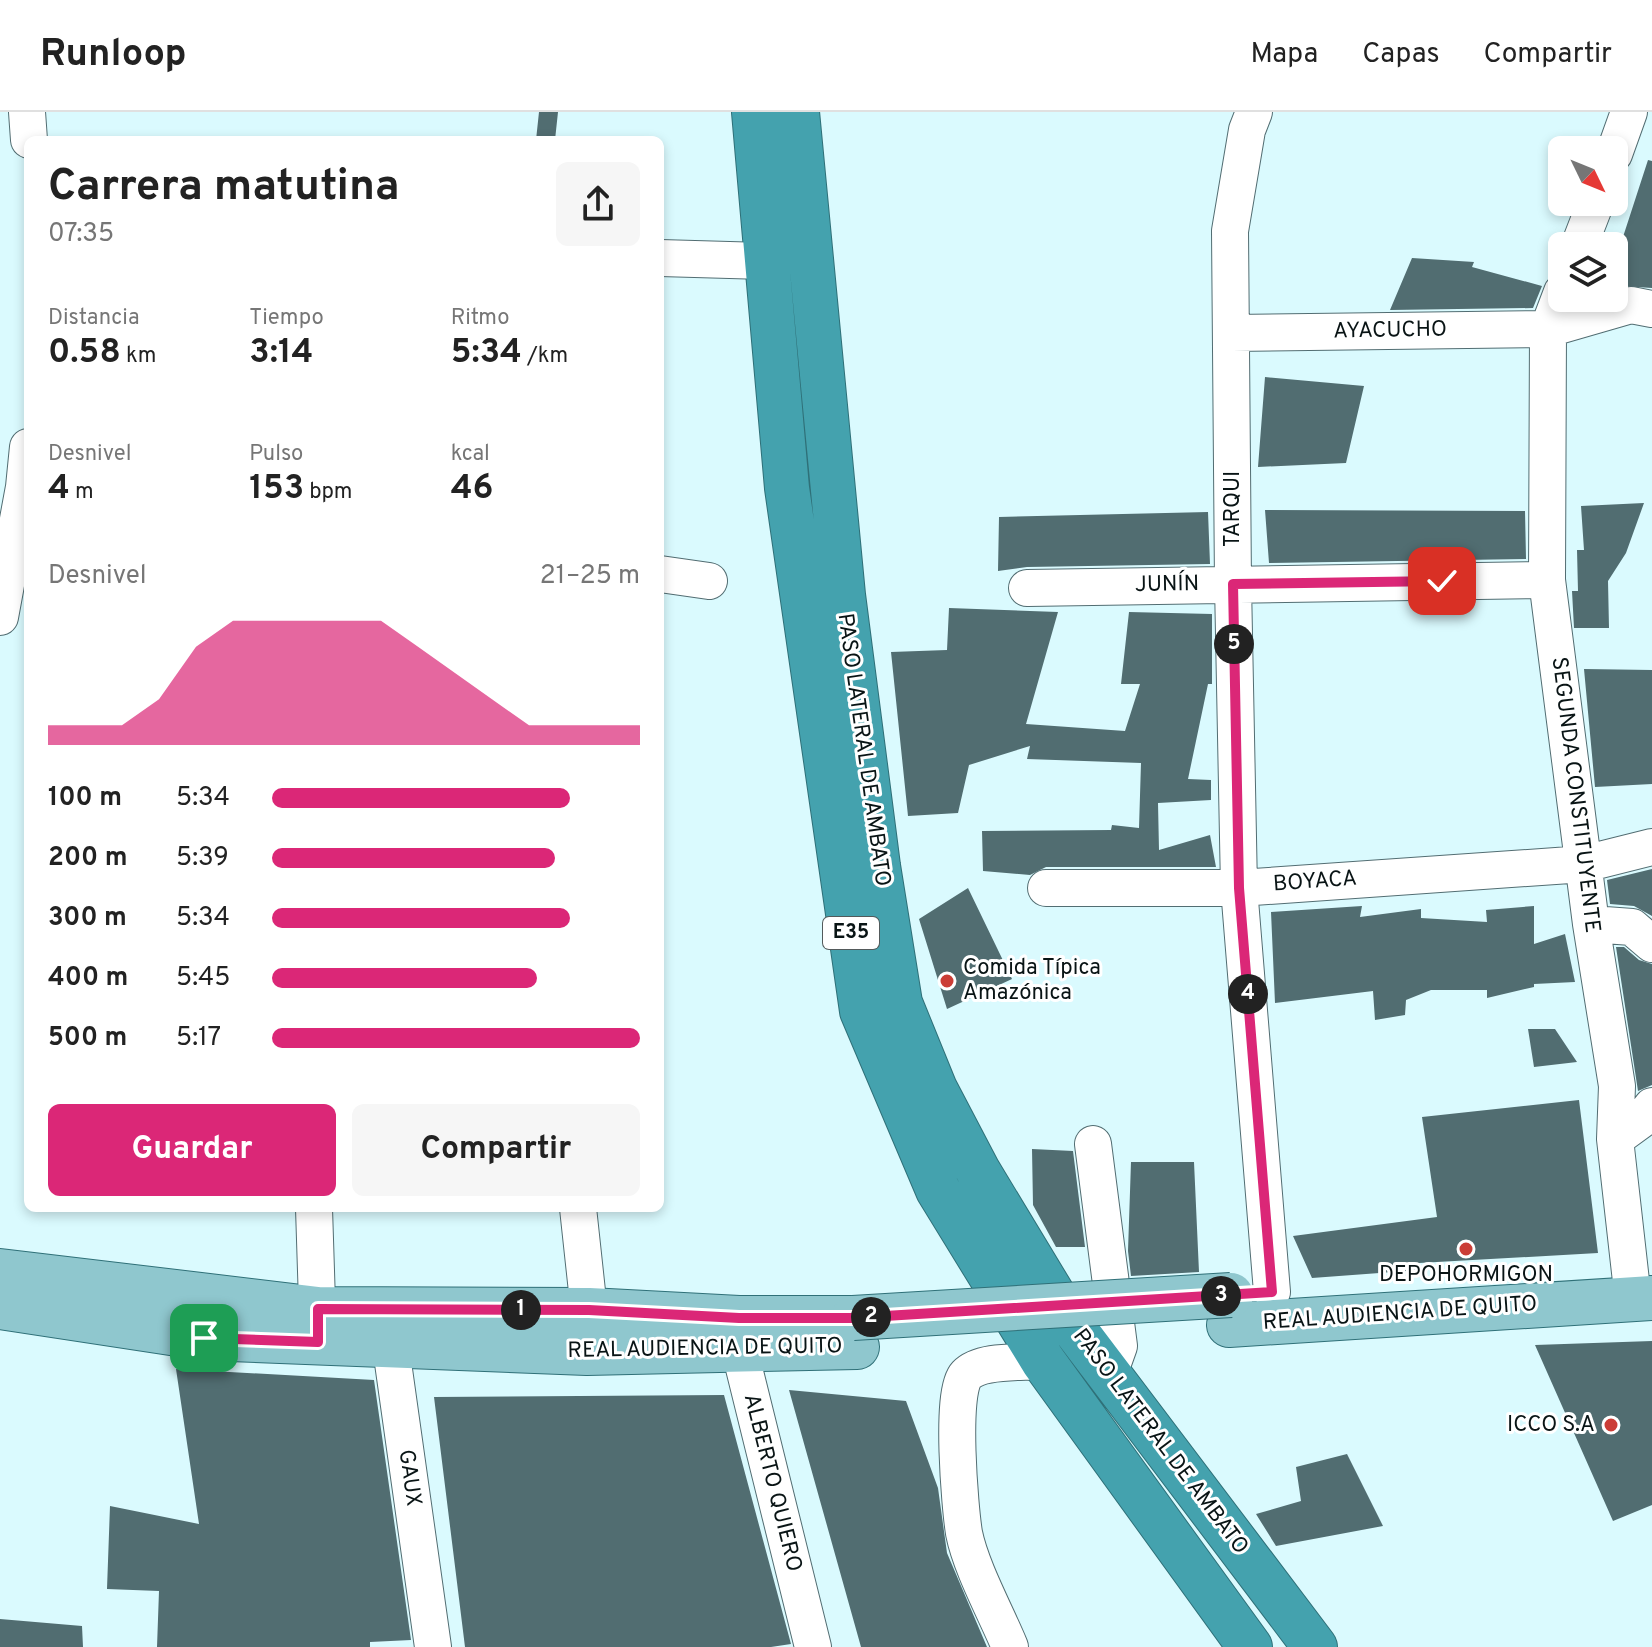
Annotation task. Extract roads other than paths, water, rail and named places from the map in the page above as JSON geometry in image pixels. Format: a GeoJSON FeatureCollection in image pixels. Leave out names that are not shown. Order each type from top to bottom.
{"type":"FeatureCollection","features":[{"type":"Feature","properties":{"kind":"highway","name":"PASO LATERAL DE AMBATO"},"geometry":{"type":"LineString","coordinates":[[754,112],[787,488],[862,1011],[938,1190],[1043,1361],[1250,1647]]}},
{"type":"Feature","properties":{"kind":"highway","name":"PASO LATERAL DE AMBATO"},"geometry":{"type":"LineString","coordinates":[[797,112],[843,595],[878,866],[900,1003],[935,1089],[978,1171],[1070,1323],[1315,1647]]}},
{"type":"Feature","properties":{"kind":"main road","name":"REAL AUDIENCIA DE QUITO"},"geometry":{"type":"LineString","coordinates":[[0,1271],[318,1325]]}},
{"type":"Feature","properties":{"kind":"main road","name":"REAL AUDIENCIA DE QUITO"},"geometry":{"type":"LineString","coordinates":[[388,1326],[587,1353],[739,1335],[855,1333],[1244,1304],[1642,1286]]}},
{"type":"Feature","properties":{"kind":"main road","name":"REAL AUDIENCIA DE QUITO"},"geometry":{"type":"LineString","coordinates":[[0,1307],[204,1338],[318,1325],[388,1326],[589,1310],[739,1335]]}},
{"type":"Feature","properties":{"kind":"street","name":"TARQUI"},"geometry":{"type":"LineString","coordinates":[[1244,1304],[1230,231],[1247,130],[1254,112]]}},
{"type":"Feature","properties":{"kind":"street"},"geometry":{"type":"LineString","coordinates":[[1620,136],[1629,112]]}},
{"type":"Feature","properties":{"kind":"street"},"geometry":{"type":"LineString","coordinates":[[664,258],[767,261]]}},
{"type":"Feature","properties":{"kind":"street","name":"AYACUCHO"},"geometry":{"type":"LineString","coordinates":[[1232,333],[1548,329],[1631,305],[1652,309]]}},
{"type":"Feature","properties":{"kind":"street","name":"SEGUNDA CONSTITUYENTE"},"geometry":{"type":"LineString","coordinates":[[1554,312],[1548,329],[1547,580],[1591,924],[1617,1086],[1615,1139],[1642,1286]]}},
{"type":"Feature","properties":{"kind":"street"},"geometry":{"type":"LineString","coordinates":[[0,617],[24,497]]}},
{"type":"Feature","properties":{"kind":"street"},"geometry":{"type":"LineString","coordinates":[[664,575],[709,581]]}},
{"type":"Feature","properties":{"kind":"street","name":"JUNÍN"},"geometry":{"type":"LineString","coordinates":[[1027,588],[1547,580]]}},
{"type":"Feature","properties":{"kind":"street","name":"BOYACA"},"geometry":{"type":"LineString","coordinates":[[1046,888],[1239,888],[1584,864],[1652,847]]}},
{"type":"Feature","properties":{"kind":"street"},"geometry":{"type":"LineString","coordinates":[[1591,924],[1632,927],[1652,944]]}},
{"type":"Feature","properties":{"kind":"street"},"geometry":{"type":"LineString","coordinates":[[1615,1139],[1641,1120],[1652,1106]]}},
{"type":"Feature","properties":{"kind":"street"},"geometry":{"type":"LineString","coordinates":[[1093,1144],[1119,1346],[1109,1374]]}},
{"type":"Feature","properties":{"kind":"street"},"geometry":{"type":"LineString","coordinates":[[314,1212],[318,1325]]}},
{"type":"Feature","properties":{"kind":"street"},"geometry":{"type":"LineString","coordinates":[[578,1212],[589,1310]]}},
{"type":"Feature","properties":{"kind":"street","name":"GAUX"},"geometry":{"type":"LineString","coordinates":[[388,1326],[433,1647]]}},
{"type":"Feature","properties":{"kind":"street","name":"ALBERTO QUIERO"},"geometry":{"type":"LineString","coordinates":[[739,1335],[813,1647]]}},
{"type":"Feature","properties":{"kind":"street"},"geometry":{"type":"LineString","coordinates":[[1010,1647],[965,1535],[957,1459],[959,1394],[964,1377],[976,1368],[1043,1361]]}},
{"type":"Feature","properties":{"kind":"place","name":"Comida Típica Amazónica"},"geometry":{"type":"Point","coordinates":[947,981]}},
{"type":"Feature","properties":{"kind":"place","name":"DEPOHORMIGON"},"geometry":{"type":"Point","coordinates":[1466,1249]}},
{"type":"Feature","properties":{"kind":"place","name":"ICCO S.A"},"geometry":{"type":"Point","coordinates":[1611,1425]}}]}
